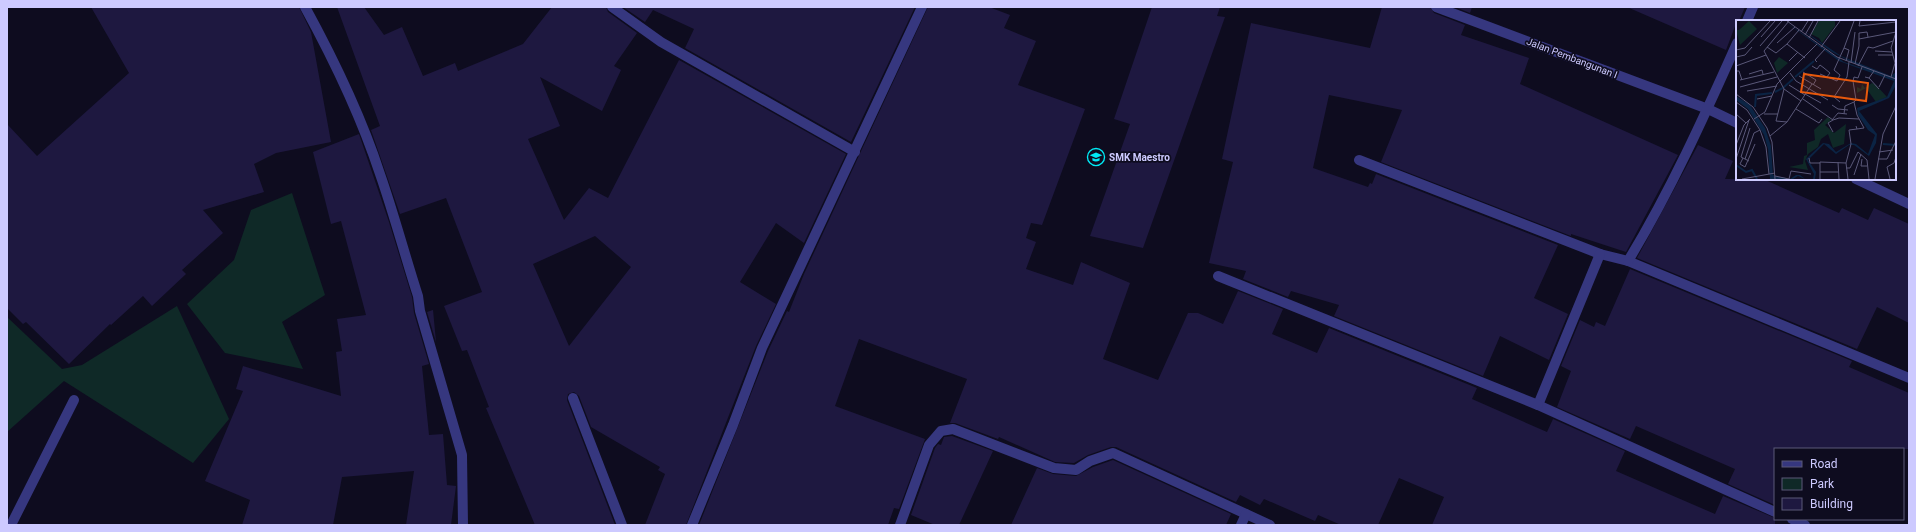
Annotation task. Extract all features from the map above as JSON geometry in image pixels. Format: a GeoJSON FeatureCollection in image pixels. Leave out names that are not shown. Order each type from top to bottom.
{"type":"FeatureCollection","features":[{"type":"Feature","properties":{"kind":"street"},"geometry":{"type":"LineString","coordinates":[[305,7],[344,84],[380,173],[418,296],[420,311],[462,455],[464,525]]}},
{"type":"Feature","properties":{"kind":"street"},"geometry":{"type":"LineString","coordinates":[[612,7],[661,42],[855,152]]}},
{"type":"Feature","properties":{"kind":"street"},"geometry":{"type":"LineString","coordinates":[[692,525],[762,348],[922,7]]}},
{"type":"Feature","properties":{"kind":"street","name":"Jalan Pembangunan I"},"geometry":{"type":"LineString","coordinates":[[1436,7],[1708,110],[1736,123]]}},
{"type":"Feature","properties":{"kind":"street"},"geometry":{"type":"LineString","coordinates":[[1747,20],[1753,7]]}},
{"type":"Feature","properties":{"kind":"street"},"geometry":{"type":"LineString","coordinates":[[1628,261],[1708,110],[1736,45]]}},
{"type":"Feature","properties":{"kind":"street"},"geometry":{"type":"LineString","coordinates":[[1359,160],[1600,254],[1628,261],[1909,378]]}},
{"type":"Feature","properties":{"kind":"street"},"geometry":{"type":"LineString","coordinates":[[1858,180],[1909,204]]}},
{"type":"Feature","properties":{"kind":"street"},"geometry":{"type":"LineString","coordinates":[[1538,405],[1600,254]]}},
{"type":"Feature","properties":{"kind":"street"},"geometry":{"type":"LineString","coordinates":[[1218,276],[1538,405],[1774,512]]}},
{"type":"Feature","properties":{"kind":"street"},"geometry":{"type":"LineString","coordinates":[[573,398],[622,525]]}},
{"type":"Feature","properties":{"kind":"street"},"geometry":{"type":"LineString","coordinates":[[11,525],[74,400]]}},
{"type":"Feature","properties":{"kind":"street"},"geometry":{"type":"LineString","coordinates":[[900,525],[929,445],[941,432],[953,429],[1054,468],[1076,470],[1090,461],[1113,454],[1270,525]]}},
{"type":"Feature","properties":{"kind":"street"},"geometry":{"type":"LineString","coordinates":[[1241,525],[1246,514]]}},
{"type":"Feature","properties":{"kind":"street"},"geometry":{"type":"LineString","coordinates":[[1794,520],[1805,525]]}},
{"type":"Feature","properties":{"kind":"green space"},"geometry":{"type":"Polygon","coordinates":[[[292,193],[325,295],[282,322],[303,369],[225,353],[187,304],[234,260],[251,210],[292,193]]]}},
{"type":"Feature","properties":{"kind":"green space"},"geometry":{"type":"Polygon","coordinates":[[[177,306],[229,419],[193,463],[64,381],[7,432],[7,317],[62,369],[82,365],[177,306]]]}},
{"type":"Feature","properties":{"kind":"building"},"geometry":{"type":"Polygon","coordinates":[[[91,7],[299,7],[311,32],[331,142],[276,153],[254,164],[264,192],[203,210],[223,233],[182,270],[186,274],[152,306],[143,296],[111,325],[110,324],[69,364],[26,322],[23,324],[7,308],[7,124],[37,156],[129,73],[91,7]]]}},
{"type":"Feature","properties":{"kind":"building"},"geometry":{"type":"Polygon","coordinates":[[[337,7],[364,7],[384,35],[402,27],[423,76],[455,63],[458,71],[523,44],[552,7],[606,7],[608,12],[637,33],[614,66],[621,70],[602,111],[540,77],[560,126],[528,139],[564,220],[589,188],[608,198],[679,60],[846,154],[804,243],[776,223],[740,282],[776,304],[756,346],[686,525],[645,525],[665,474],[658,470],[660,467],[591,427],[579,396],[574,392],[568,394],[567,400],[615,525],[535,525],[486,408],[489,407],[467,350],[462,351],[444,306],[482,292],[446,198],[400,214],[371,130],[380,126],[337,7]],[[595,236],[533,264],[569,346],[631,267],[595,236]]]}},
{"type":"Feature","properties":{"kind":"building"},"geometry":{"type":"Polygon","coordinates":[[[623,7],[915,7],[851,142],[685,48],[694,29],[653,10],[645,22],[623,7]]]}},
{"type":"Feature","properties":{"kind":"building"},"geometry":{"type":"Polygon","coordinates":[[[928,7],[989,7],[1010,15],[1004,28],[1036,41],[1018,85],[1085,109],[1042,225],[1031,223],[1026,238],[1036,242],[1026,269],[1073,285],[1081,262],[1130,283],[1103,359],[1158,380],[1188,313],[1198,313],[1223,324],[1238,291],[1283,309],[1272,334],[1317,353],[1329,328],[1477,388],[1472,399],[1547,432],[1553,419],[1625,451],[1616,471],[1715,514],[1723,496],[1774,518],[1775,525],[1432,525],[1444,497],[1399,478],[1378,525],[1341,525],[1318,515],[1315,521],[1264,499],[1260,505],[1240,495],[1236,502],[1116,447],[1111,447],[1088,455],[1074,463],[1055,462],[999,437],[998,439],[955,423],[950,423],[967,379],[859,339],[835,406],[925,439],[899,509],[894,508],[888,525],[699,525],[768,351],[787,311],[789,312],[804,274],[928,7]]]}},
{"type":"Feature","properties":{"kind":"building"},"geometry":{"type":"Polygon","coordinates":[[[1152,7],[1220,7],[1217,16],[1225,17],[1143,248],[1090,236],[1130,124],[1114,119],[1152,7]]]}},
{"type":"Feature","properties":{"kind":"building"},"geometry":{"type":"Polygon","coordinates":[[[1382,7],[1430,7],[1434,13],[1465,25],[1461,35],[1529,58],[1520,84],[1678,155],[1626,252],[1571,234],[1571,236],[1381,162],[1402,110],[1329,95],[1313,168],[1368,187],[1370,183],[1372,184],[1376,174],[1558,245],[1534,298],[1568,314],[1549,360],[1500,336],[1483,376],[1334,316],[1339,305],[1291,291],[1288,297],[1243,279],[1246,271],[1209,263],[1233,162],[1222,159],[1251,23],[1370,48],[1382,7]]]}},
{"type":"Feature","properties":{"kind":"building"},"geometry":{"type":"Polygon","coordinates":[[[1455,7],[1472,7],[1470,13],[1455,7]]]}},
{"type":"Feature","properties":{"kind":"building"},"geometry":{"type":"Polygon","coordinates":[[[1627,7],[1745,7],[1739,20],[1736,20],[1726,50],[1627,7]]]}},
{"type":"Feature","properties":{"kind":"building"},"geometry":{"type":"Polygon","coordinates":[[[359,134],[389,222],[412,297],[414,313],[429,364],[422,366],[429,435],[443,434],[447,485],[456,486],[451,525],[406,525],[414,471],[342,477],[333,525],[242,525],[250,500],[205,481],[243,391],[236,389],[243,366],[341,396],[336,352],[342,351],[337,319],[366,315],[341,221],[331,224],[313,152],[359,134]]]}},
{"type":"Feature","properties":{"kind":"building"},"geometry":{"type":"Polygon","coordinates":[[[1698,145],[1733,161],[1725,179],[1765,180],[1839,213],[1842,208],[1868,220],[1874,208],[1909,224],[1909,323],[1877,307],[1857,349],[1637,258],[1698,145]]]}},
{"type":"Feature","properties":{"kind":"building"},"geometry":{"type":"Polygon","coordinates":[[[1630,269],[1852,361],[1849,367],[1909,393],[1909,449],[1774,448],[1774,505],[1728,484],[1735,469],[1636,426],[1630,439],[1557,407],[1571,371],[1561,366],[1580,320],[1594,327],[1596,322],[1605,326],[1630,269]]]}},
{"type":"Feature","properties":{"kind":"building"},"geometry":{"type":"Polygon","coordinates":[[[433,310],[436,342],[427,312],[433,310]]]}},
{"type":"Feature","properties":{"kind":"building"},"geometry":{"type":"Polygon","coordinates":[[[952,436],[993,451],[959,525],[935,525],[911,515],[935,448],[938,444],[941,445],[944,437],[952,436]]]}},
{"type":"Feature","properties":{"kind":"building"},"geometry":{"type":"Polygon","coordinates":[[[1113,460],[1231,514],[1226,525],[1011,525],[1037,468],[1053,474],[1076,476],[1093,467],[1113,460]]]}},
{"type":"Feature","properties":{"kind":"place","name":"SMK Maestro"},"geometry":{"type":"Point","coordinates":[1096,157]}}]}
